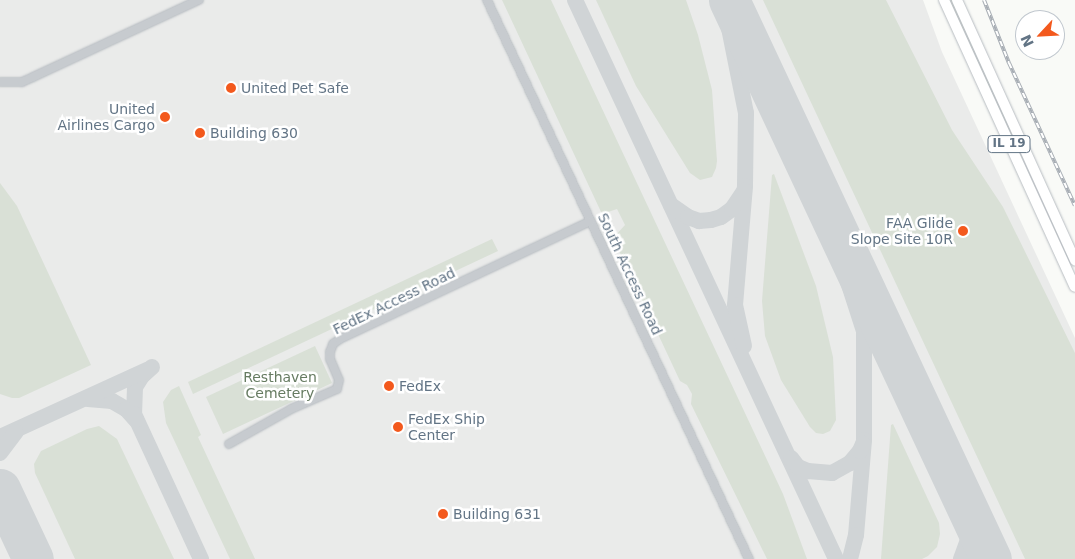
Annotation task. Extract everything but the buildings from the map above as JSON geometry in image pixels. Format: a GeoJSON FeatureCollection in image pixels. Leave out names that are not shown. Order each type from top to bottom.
{"type":"FeatureCollection","features":[{"type":"Feature","properties":{"kind":"main road","name":"IL 19"},"geometry":{"type":"LineString","coordinates":[[944,0],[1075,286]]}},
{"type":"Feature","properties":{"kind":"main road","name":"IL 19"},"geometry":{"type":"LineString","coordinates":[[957,0],[1075,260]]}},
{"type":"Feature","properties":{"kind":"street"},"geometry":{"type":"LineString","coordinates":[[1,82],[22,82],[33,78],[199,0]]}},
{"type":"Feature","properties":{"kind":"street","name":"South Access Road"},"geometry":{"type":"LineString","coordinates":[[487,0],[750,559]]}},
{"type":"Feature","properties":{"kind":"street","name":"FedEx Access Road"},"geometry":{"type":"LineString","coordinates":[[228,444],[291,409],[337,389],[339,380],[330,359],[330,352],[333,344],[340,339],[591,221]]}},
{"type":"Feature","properties":{"kind":"shaded area"},"geometry":{"type":"Polygon","coordinates":[[[0,0],[923,0],[942,52],[1075,338],[1075,559],[0,559],[0,0]]]}},
{"type":"Feature","properties":{"kind":"green space"},"geometry":{"type":"Polygon","coordinates":[[[502,0],[551,0],[783,494],[807,559],[767,559],[691,404],[692,394],[687,385],[680,381],[613,238],[625,225],[617,209],[602,214],[502,0]]]}},
{"type":"Feature","properties":{"kind":"green space"},"geometry":{"type":"Polygon","coordinates":[[[596,0],[686,0],[698,35],[712,90],[717,161],[712,177],[700,180],[690,173],[636,86],[596,0]]]}},
{"type":"Feature","properties":{"kind":"green space"},"geometry":{"type":"Polygon","coordinates":[[[763,0],[886,0],[952,130],[1003,207],[1075,353],[1075,559],[1025,559],[763,0]]]}},
{"type":"Feature","properties":{"kind":"green space"},"geometry":{"type":"Polygon","coordinates":[[[949,0],[953,0],[1017,141],[1013,143],[949,0]]]}},
{"type":"Feature","properties":{"kind":"green space"},"geometry":{"type":"Polygon","coordinates":[[[774,174],[816,286],[833,357],[836,420],[830,431],[823,434],[816,433],[810,427],[781,380],[765,336],[762,301],[772,175],[774,174]]]}},
{"type":"Feature","properties":{"kind":"green space"},"geometry":{"type":"Polygon","coordinates":[[[0,183],[17,206],[91,365],[19,398],[0,394],[0,183]]]}},
{"type":"Feature","properties":{"kind":"green space"},"geometry":{"type":"Polygon","coordinates":[[[492,239],[498,251],[193,394],[188,382],[492,239]]]}},
{"type":"Feature","properties":{"kind":"green space","name":"Resthaven Cemetery"},"geometry":{"type":"Polygon","coordinates":[[[315,346],[332,383],[223,434],[206,397],[315,346]]]}},
{"type":"Feature","properties":{"kind":"green space"},"geometry":{"type":"Polygon","coordinates":[[[179,386],[201,435],[198,437],[255,559],[230,559],[166,423],[163,402],[171,390],[179,386]]]}},
{"type":"Feature","properties":{"kind":"green space"},"geometry":{"type":"Polygon","coordinates":[[[893,424],[939,523],[940,534],[937,547],[922,559],[881,559],[891,425],[893,424]]]}},
{"type":"Feature","properties":{"kind":"green space"},"geometry":{"type":"Polygon","coordinates":[[[99,426],[117,439],[174,559],[75,559],[35,473],[34,464],[41,451],[87,429],[99,426]]]}},
{"type":"Feature","properties":{"kind":"taxiway"},"geometry":{"type":"LineString","coordinates":[[575,0],[836,559]]}},
{"type":"Feature","properties":{"kind":"taxiway"},"geometry":{"type":"LineString","coordinates":[[720,0],[728,23],[746,113],[745,186],[735,305],[744,346]]}},
{"type":"Feature","properties":{"kind":"taxiway"},"geometry":{"type":"LineString","coordinates":[[803,158],[831,229],[864,331],[864,440],[856,535],[850,559]]}},
{"type":"Feature","properties":{"kind":"taxiway"},"geometry":{"type":"LineString","coordinates":[[671,205],[688,217],[699,221],[711,220],[721,217],[732,209],[744,191]]}},
{"type":"Feature","properties":{"kind":"taxiway"},"geometry":{"type":"LineString","coordinates":[[152,367],[142,376],[135,387],[134,414],[201,559]]}},
{"type":"Feature","properties":{"kind":"taxiway"},"geometry":{"type":"LineString","coordinates":[[0,437],[147,370]]}},
{"type":"Feature","properties":{"kind":"taxiway"},"geometry":{"type":"LineString","coordinates":[[88,399],[112,401],[126,409],[136,420]]}},
{"type":"Feature","properties":{"kind":"taxiway"},"geometry":{"type":"LineString","coordinates":[[0,453],[16,432]]}},
{"type":"Feature","properties":{"kind":"taxiway"},"geometry":{"type":"LineString","coordinates":[[791,458],[798,467],[808,471],[832,473],[850,463],[863,444]]}},
{"type":"Feature","properties":{"kind":"taxiway"},"geometry":{"type":"LineString","coordinates":[[961,559],[969,537],[968,510]]}},
{"type":"Feature","properties":{"kind":"runway"},"geometry":{"type":"LineString","coordinates":[[729,0],[991,559]]}},
{"type":"Feature","properties":{"kind":"runway"},"geometry":{"type":"LineString","coordinates":[[0,489],[33,559]]}},
{"type":"Feature","properties":{"kind":"railway"},"geometry":{"type":"LineString","coordinates":[[984,0],[1009,63],[1075,206]]}},
{"type":"Feature","properties":{"kind":"place","name":"United Pet Safe"},"geometry":{"type":"Point","coordinates":[231,88]}},
{"type":"Feature","properties":{"kind":"place","name":"United Airlines Cargo"},"geometry":{"type":"Point","coordinates":[165,117]}},
{"type":"Feature","properties":{"kind":"place","name":"Building 630"},"geometry":{"type":"Point","coordinates":[200,133]}},
{"type":"Feature","properties":{"kind":"place","name":"FAA Glide Slope Site 10R"},"geometry":{"type":"Point","coordinates":[963,231]}},
{"type":"Feature","properties":{"kind":"place","name":"FedEx"},"geometry":{"type":"Point","coordinates":[389,386]}},
{"type":"Feature","properties":{"kind":"place","name":"FedEx Ship Center"},"geometry":{"type":"Point","coordinates":[398,427]}},
{"type":"Feature","properties":{"kind":"place","name":"Building 631"},"geometry":{"type":"Point","coordinates":[443,514]}}]}
